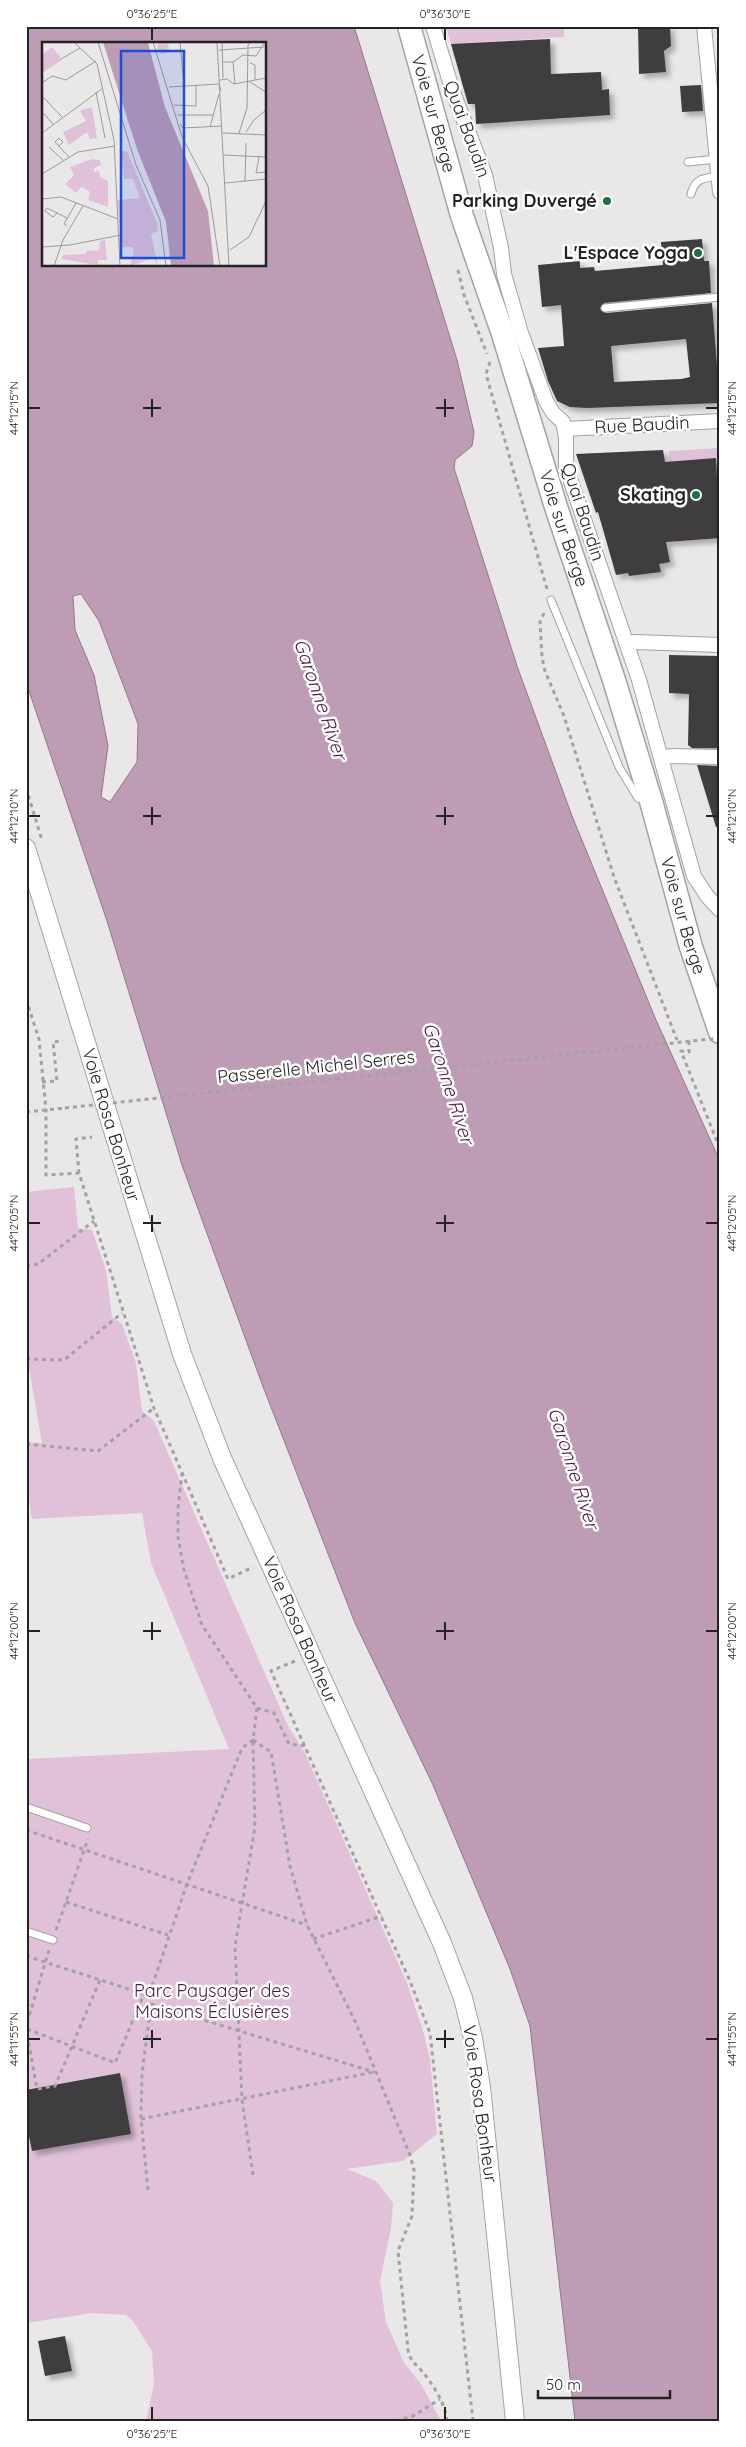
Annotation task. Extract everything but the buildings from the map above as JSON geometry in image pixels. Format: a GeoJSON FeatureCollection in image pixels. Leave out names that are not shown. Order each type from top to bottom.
{"type":"FeatureCollection","features":[{"type":"Feature","properties":{"kind":"main road","name":"Voie sur Berge"},"geometry":{"type":"LineString","coordinates":[[409,26],[462,216],[502,334],[651,801],[691,947],[720,1032]]}},
{"type":"Feature","properties":{"kind":"street","name":"Quai Baudin"},"geometry":{"type":"LineString","coordinates":[[433,26],[453,92],[485,175],[501,248],[504,274],[521,332],[546,401],[553,413],[563,422],[565,429],[566,467],[627,643],[662,758],[694,876],[706,896],[720,910]]}},
{"type":"Feature","properties":{"kind":"street"},"geometry":{"type":"LineString","coordinates":[[704,26],[720,192]]}},
{"type":"Feature","properties":{"kind":"street","name":"Rue Baudin"},"geometry":{"type":"LineString","coordinates":[[565,429],[720,421]]}},
{"type":"Feature","properties":{"kind":"street"},"geometry":{"type":"LineString","coordinates":[[627,643],[720,645]]}},
{"type":"Feature","properties":{"kind":"street"},"geometry":{"type":"LineString","coordinates":[[662,758],[671,756],[720,757]]}},
{"type":"Feature","properties":{"kind":"street","name":"Voie Rosa Bonheur"},"geometry":{"type":"LineString","coordinates":[[26,848],[182,1354],[222,1458],[442,1943],[463,1998],[473,2038],[481,2087],[515,2421]]}},
{"type":"Feature","properties":{"kind":"lane"},"geometry":{"type":"LineString","coordinates":[[688,162],[717,159]]}},
{"type":"Feature","properties":{"kind":"lane"},"geometry":{"type":"LineString","coordinates":[[691,194],[693,184],[700,179],[718,176]]}},
{"type":"Feature","properties":{"kind":"lane"},"geometry":{"type":"LineString","coordinates":[[605,308],[720,297]]}},
{"type":"Feature","properties":{"kind":"lane"},"geometry":{"type":"LineString","coordinates":[[551,600],[619,767],[638,798],[651,801]]}},
{"type":"Feature","properties":{"kind":"lane"},"geometry":{"type":"LineString","coordinates":[[26,1807],[87,1828]]}},
{"type":"Feature","properties":{"kind":"lane"},"geometry":{"type":"LineString","coordinates":[[26,1931],[53,1940]]}},
{"type":"Feature","properties":{"kind":"path"},"geometry":{"type":"LineString","coordinates":[[458,267],[464,295],[490,364],[486,374],[535,550],[551,600],[540,622],[542,657],[545,671],[564,716],[614,877],[677,1040]]}},
{"type":"Feature","properties":{"kind":"path"},"geometry":{"type":"LineString","coordinates":[[26,999],[39,1039],[46,1110],[46,1175],[79,1173]]}},
{"type":"Feature","properties":{"kind":"path","name":"Passerelle Michel Serres"},"geometry":{"type":"LineString","coordinates":[[26,1112],[720,1038]]}},
{"type":"Feature","properties":{"kind":"path"},"geometry":{"type":"LineString","coordinates":[[42,1082],[56,1081],[53,1042],[63,1040]]}},
{"type":"Feature","properties":{"kind":"path"},"geometry":{"type":"LineString","coordinates":[[689,1041],[689,1052],[681,1051],[720,1149]]}},
{"type":"Feature","properties":{"kind":"path"},"geometry":{"type":"LineString","coordinates":[[92,1137],[76,1139],[79,1173],[122,1313],[154,1408],[228,1579],[268,1561]]}},
{"type":"Feature","properties":{"kind":"path"},"geometry":{"type":"LineString","coordinates":[[26,1266],[38,1264],[94,1221]]}},
{"type":"Feature","properties":{"kind":"path"},"geometry":{"type":"LineString","coordinates":[[26,1360],[64,1360],[122,1313]]}},
{"type":"Feature","properties":{"kind":"path"},"geometry":{"type":"LineString","coordinates":[[26,1444],[98,1451],[154,1408]]}},
{"type":"Feature","properties":{"kind":"path"},"geometry":{"type":"LineString","coordinates":[[182,1474],[178,1508],[178,1537],[184,1570],[202,1625],[257,1708],[274,1713],[289,1744],[306,1746]]}},
{"type":"Feature","properties":{"kind":"path"},"geometry":{"type":"LineString","coordinates":[[311,1654],[271,1671],[382,1916],[430,2033],[473,2421]]}},
{"type":"Feature","properties":{"kind":"path"},"geometry":{"type":"LineString","coordinates":[[253,2175],[242,2100],[235,1946],[255,1827],[253,1740],[257,1708]]}},
{"type":"Feature","properties":{"kind":"path"},"geometry":{"type":"LineString","coordinates":[[148,2190],[142,2119],[142,2074],[150,1995],[168,1935],[187,1884],[242,1748],[253,1740]]}},
{"type":"Feature","properties":{"kind":"path"},"geometry":{"type":"LineString","coordinates":[[253,1740],[271,1752],[290,1866],[307,1925],[351,2012],[374,2072],[389,2100],[414,2170],[412,2216],[398,2250],[409,2358],[422,2371],[440,2399],[447,2421]]}},
{"type":"Feature","properties":{"kind":"path"},"geometry":{"type":"LineString","coordinates":[[87,1828],[91,1829],[85,1850],[45,1962],[27,2029],[37,2089],[55,2086],[100,1980]]}},
{"type":"Feature","properties":{"kind":"path"},"geometry":{"type":"LineString","coordinates":[[26,1830],[307,1925]]}},
{"type":"Feature","properties":{"kind":"path"},"geometry":{"type":"LineString","coordinates":[[66,1902],[168,1935]]}},
{"type":"Feature","properties":{"kind":"path"},"geometry":{"type":"LineString","coordinates":[[313,1939],[382,1916]]}},
{"type":"Feature","properties":{"kind":"path"},"geometry":{"type":"LineString","coordinates":[[26,1956],[150,1995]]}},
{"type":"Feature","properties":{"kind":"path"},"geometry":{"type":"LineString","coordinates":[[27,2029],[116,2063],[144,1994]]}},
{"type":"Feature","properties":{"kind":"path"},"geometry":{"type":"LineString","coordinates":[[150,2004],[374,2072]]}},
{"type":"Feature","properties":{"kind":"path"},"geometry":{"type":"LineString","coordinates":[[142,2119],[374,2072]]}},
{"type":"Feature","properties":{"kind":"path"},"geometry":{"type":"LineString","coordinates":[[396,2421],[413,2416],[440,2399]]}},
{"type":"Feature","properties":{"kind":"green space"},"geometry":{"type":"Polygon","coordinates":[[[446,26],[564,26],[564,37],[451,44],[446,26]]]}},
{"type":"Feature","properties":{"kind":"green space","name":"Skating"},"geometry":{"type":"Polygon","coordinates":[[[720,448],[720,538],[674,542],[669,451],[720,448]]]}},
{"type":"Feature","properties":{"kind":"green space","name":"Parc Paysager des Maisons Éclusières"},"geometry":{"type":"Polygon","coordinates":[[[74,1187],[78,1228],[92,1230],[106,1270],[112,1317],[122,1324],[136,1363],[142,1411],[154,1421],[288,1726],[305,1753],[407,1983],[424,2034],[430,2059],[437,2134],[403,2161],[347,2169],[376,2181],[393,2203],[391,2228],[380,2281],[386,2322],[404,2363],[421,2384],[441,2421],[146,2421],[154,2384],[152,2351],[133,2321],[126,2315],[93,2313],[26,2323],[26,1759],[229,1749],[151,1563],[142,1513],[32,1519],[26,1482],[26,1442],[42,1443],[26,1351],[26,1192],[74,1187]]]}},
{"type":"Feature","properties":{"kind":"water","name":"Garonne River"},"geometry":{"type":"Polygon","coordinates":[[[26,26],[354,26],[457,360],[474,432],[472,446],[455,460],[454,468],[517,666],[572,816],[656,1020],[720,1161],[720,2421],[575,2421],[530,2026],[510,1969],[433,1785],[355,1623],[262,1384],[182,1165],[107,921],[26,682],[26,26]],[[81,594],[73,596],[75,630],[94,675],[108,746],[101,797],[110,802],[137,762],[138,724],[99,621],[81,594]]]}},
{"type":"Feature","properties":{"kind":"place","name":"Parking Duvergé"},"geometry":{"type":"Point","coordinates":[607,201]}},
{"type":"Feature","properties":{"kind":"place","name":"L'Espace Yoga"},"geometry":{"type":"Point","coordinates":[698,253]}},
{"type":"Feature","properties":{"kind":"place","name":"Skating"},"geometry":{"type":"Point","coordinates":[696,495]}}]}
